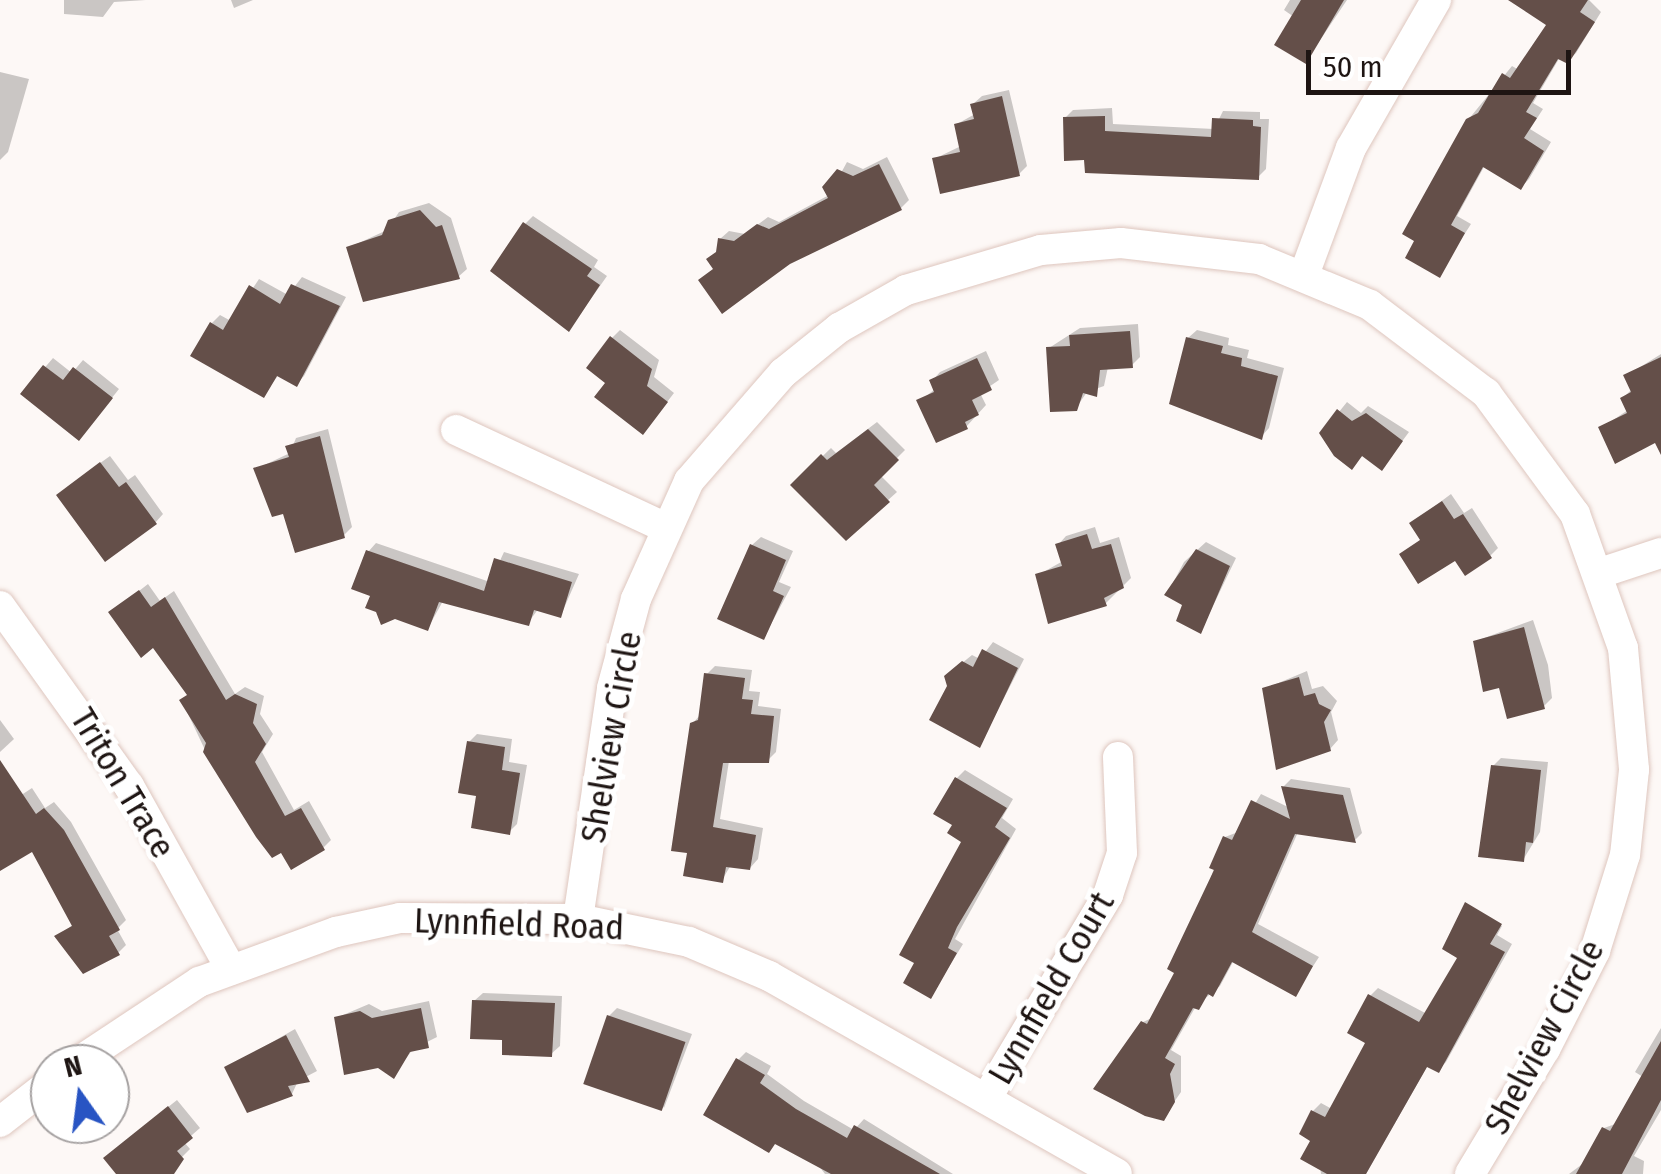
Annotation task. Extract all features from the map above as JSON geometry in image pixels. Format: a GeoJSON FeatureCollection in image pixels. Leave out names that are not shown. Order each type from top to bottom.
{"type":"FeatureCollection","features":[{"type":"Feature","properties":{"kind":"street"},"geometry":{"type":"LineString","coordinates":[[1304,275],[1351,148],[1436,0]]}},
{"type":"Feature","properties":{"kind":"street","name":"Shelview Circle"},"geometry":{"type":"LineString","coordinates":[[578,919],[612,688],[636,599],[666,528],[700,466],[783,372],[839,328],[906,290],[1041,250],[1121,243],[1211,250],[1304,275],[1370,306],[1486,393],[1575,514],[1600,573],[1623,648],[1634,725],[1625,855],[1595,951],[1546,1050],[1470,1174]]}},
{"type":"Feature","properties":{"kind":"street"},"geometry":{"type":"LineString","coordinates":[[456,430],[666,528]]}},
{"type":"Feature","properties":{"kind":"street"},"geometry":{"type":"LineString","coordinates":[[1600,573],[1661,554]]}},
{"type":"Feature","properties":{"kind":"street","name":"Triton Trace"},"geometry":{"type":"LineString","coordinates":[[0,606],[129,786],[231,968]]}},
{"type":"Feature","properties":{"kind":"street","name":"Lynnfield Court"},"geometry":{"type":"LineString","coordinates":[[986,1100],[1108,895],[1122,853],[1118,757]]}},
{"type":"Feature","properties":{"kind":"street","name":"Lynnfield Road"},"geometry":{"type":"LineString","coordinates":[[103,1044],[148,1012],[231,968],[400,918],[578,919],[690,942],[769,976],[1117,1174]]}},
{"type":"Feature","properties":{"kind":"street"},"geometry":{"type":"LineString","coordinates":[[0,1122],[30,1099]]}},
{"type":"Feature","properties":{"kind":"building"},"geometry":{"type":"Polygon","coordinates":[[[1301,0],[1344,0],[1306,64],[1274,45],[1301,0]]]}},
{"type":"Feature","properties":{"kind":"building"},"geometry":{"type":"Polygon","coordinates":[[[1508,0],[1588,0],[1580,12],[1595,22],[1568,64],[1558,59],[1526,112],[1537,118],[1524,138],[1544,151],[1521,190],[1483,167],[1451,225],[1465,233],[1440,278],[1405,258],[1414,241],[1402,234],[1466,119],[1478,113],[1502,73],[1510,78],[1546,25],[1508,0]]]}},
{"type":"Feature","properties":{"kind":"building"},"geometry":{"type":"Polygon","coordinates":[[[1002,96],[1020,176],[940,194],[932,158],[960,152],[954,124],[974,119],[970,104],[1002,96]]]}},
{"type":"Feature","properties":{"kind":"building"},"geometry":{"type":"Polygon","coordinates":[[[1105,116],[1105,131],[1211,137],[1212,118],[1253,120],[1253,126],[1261,127],[1259,180],[1085,173],[1084,160],[1064,161],[1063,117],[1105,116]]]}},
{"type":"Feature","properties":{"kind":"building"},"geometry":{"type":"Polygon","coordinates":[[[879,164],[902,210],[790,264],[722,314],[698,280],[713,269],[706,259],[716,252],[718,238],[734,241],[757,224],[769,229],[828,198],[822,187],[837,169],[853,176],[879,164]]]}},
{"type":"Feature","properties":{"kind":"building"},"geometry":{"type":"Polygon","coordinates":[[[420,210],[436,227],[442,225],[460,279],[363,302],[346,247],[382,235],[388,220],[420,210]]]}},
{"type":"Feature","properties":{"kind":"building"},"geometry":{"type":"Polygon","coordinates":[[[523,222],[592,269],[587,276],[600,285],[569,332],[490,271],[523,222]]]}},
{"type":"Feature","properties":{"kind":"building"},"geometry":{"type":"Polygon","coordinates":[[[291,284],[340,306],[297,387],[277,376],[264,398],[190,356],[210,322],[223,330],[249,285],[280,304],[291,284]]]}},
{"type":"Feature","properties":{"kind":"building"},"geometry":{"type":"Polygon","coordinates":[[[1130,331],[1133,368],[1100,370],[1097,397],[1083,393],[1077,411],[1050,412],[1046,347],[1070,346],[1069,335],[1130,331]]]}},
{"type":"Feature","properties":{"kind":"building"},"geometry":{"type":"Polygon","coordinates":[[[610,336],[652,369],[647,386],[668,402],[643,435],[594,397],[605,383],[586,368],[610,336]]]}},
{"type":"Feature","properties":{"kind":"building"},"geometry":{"type":"Polygon","coordinates":[[[1186,337],[1223,346],[1221,353],[1242,358],[1241,366],[1278,376],[1262,440],[1169,404],[1186,337]]]}},
{"type":"Feature","properties":{"kind":"building"},"geometry":{"type":"Polygon","coordinates":[[[1661,357],[1661,455],[1655,443],[1615,464],[1598,427],[1627,413],[1620,398],[1631,392],[1623,375],[1661,357]]]}},
{"type":"Feature","properties":{"kind":"building"},"geometry":{"type":"Polygon","coordinates":[[[977,358],[992,390],[972,400],[979,415],[965,422],[968,429],[936,443],[916,400],[934,392],[929,380],[977,358]]]}},
{"type":"Feature","properties":{"kind":"building"},"geometry":{"type":"Polygon","coordinates":[[[43,365],[63,380],[73,367],[113,398],[79,441],[20,394],[43,365]]]}},
{"type":"Feature","properties":{"kind":"building"},"geometry":{"type":"Polygon","coordinates":[[[1337,409],[1352,421],[1366,413],[1403,441],[1382,471],[1362,456],[1352,470],[1334,456],[1319,433],[1337,409]]]}},
{"type":"Feature","properties":{"kind":"building"},"geometry":{"type":"Polygon","coordinates":[[[868,429],[899,460],[874,485],[890,502],[846,541],[790,485],[821,454],[827,460],[868,429]]]}},
{"type":"Feature","properties":{"kind":"building"},"geometry":{"type":"Polygon","coordinates":[[[320,436],[345,538],[295,553],[283,514],[272,517],[253,468],[289,457],[285,446],[320,436]]]}},
{"type":"Feature","properties":{"kind":"building"},"geometry":{"type":"Polygon","coordinates":[[[100,462],[119,487],[126,482],[157,524],[105,562],[56,495],[100,462]]]}},
{"type":"Feature","properties":{"kind":"building"},"geometry":{"type":"Polygon","coordinates":[[[1442,501],[1454,519],[1463,514],[1492,558],[1465,576],[1455,561],[1418,584],[1399,554],[1420,540],[1409,523],[1442,501]]]}},
{"type":"Feature","properties":{"kind":"building"},"geometry":{"type":"Polygon","coordinates":[[[1087,534],[1092,549],[1111,544],[1124,588],[1104,598],[1107,606],[1048,624],[1035,574],[1062,566],[1055,544],[1087,534]]]}},
{"type":"Feature","properties":{"kind":"building"},"geometry":{"type":"Polygon","coordinates":[[[750,544],[786,560],[773,591],[784,596],[764,640],[717,619],[750,544]]]}},
{"type":"Feature","properties":{"kind":"building"},"geometry":{"type":"Polygon","coordinates":[[[1196,549],[1230,566],[1201,634],[1176,621],[1182,605],[1164,595],[1196,549]]]}},
{"type":"Feature","properties":{"kind":"building"},"geometry":{"type":"Polygon","coordinates":[[[366,550],[484,591],[494,558],[572,582],[561,618],[534,610],[529,626],[439,602],[428,631],[395,619],[381,625],[376,612],[365,608],[370,596],[351,589],[366,550]]]}},
{"type":"Feature","properties":{"kind":"building"},"geometry":{"type":"Polygon","coordinates":[[[139,590],[151,607],[165,597],[226,700],[235,694],[257,704],[253,723],[266,744],[255,762],[285,816],[301,808],[325,850],[291,870],[281,853],[272,858],[256,837],[203,752],[206,743],[179,700],[187,695],[153,648],[141,658],[108,612],[139,590]]]}},
{"type":"Feature","properties":{"kind":"building"},"geometry":{"type":"Polygon","coordinates":[[[1524,627],[1545,709],[1507,719],[1499,688],[1483,692],[1473,641],[1524,627]]]}},
{"type":"Feature","properties":{"kind":"building"},"geometry":{"type":"Polygon","coordinates":[[[982,649],[1018,668],[980,748],[929,720],[947,686],[944,676],[962,661],[973,667],[982,649]]]}},
{"type":"Feature","properties":{"kind":"building"},"geometry":{"type":"Polygon","coordinates":[[[704,673],[745,678],[742,699],[753,700],[751,714],[774,716],[769,763],[723,763],[713,827],[756,835],[750,870],[726,867],[723,883],[683,876],[687,853],[671,851],[690,723],[698,720],[704,673]]]}},
{"type":"Feature","properties":{"kind":"building"},"geometry":{"type":"Polygon","coordinates":[[[1299,677],[1304,696],[1315,693],[1319,704],[1331,710],[1324,722],[1331,751],[1276,770],[1262,688],[1299,677]]]}},
{"type":"Feature","properties":{"kind":"building"},"geometry":{"type":"Polygon","coordinates":[[[467,741],[505,747],[502,770],[520,773],[510,835],[471,828],[476,796],[458,793],[467,741]]]}},
{"type":"Feature","properties":{"kind":"building"},"geometry":{"type":"Polygon","coordinates":[[[0,760],[36,814],[44,808],[64,830],[120,930],[109,936],[120,955],[83,974],[54,936],[72,926],[32,852],[0,871],[0,760]]]}},
{"type":"Feature","properties":{"kind":"building"},"geometry":{"type":"Polygon","coordinates":[[[1491,765],[1541,770],[1533,843],[1526,842],[1524,862],[1478,857],[1491,765]]]}},
{"type":"Feature","properties":{"kind":"building"},"geometry":{"type":"Polygon","coordinates":[[[955,777],[1007,808],[995,827],[1010,838],[957,927],[948,948],[957,953],[931,999],[903,983],[914,963],[899,955],[961,842],[947,833],[952,825],[933,814],[955,777]]]}},
{"type":"Feature","properties":{"kind":"building"},"geometry":{"type":"Polygon","coordinates":[[[1281,786],[1343,795],[1356,843],[1295,834],[1252,932],[1313,966],[1296,997],[1232,962],[1213,997],[1208,994],[1199,1010],[1193,1008],[1165,1058],[1175,1064],[1170,1074],[1175,1102],[1164,1121],[1145,1116],[1093,1089],[1141,1021],[1147,1024],[1174,973],[1167,969],[1214,870],[1209,868],[1223,836],[1232,840],[1251,800],[1290,819],[1281,786]]]}},
{"type":"Feature","properties":{"kind":"building"},"geometry":{"type":"Polygon","coordinates":[[[1465,902],[1502,924],[1490,944],[1505,952],[1439,1073],[1427,1067],[1366,1174],[1327,1174],[1300,1159],[1310,1141],[1299,1134],[1311,1110],[1325,1117],[1365,1043],[1347,1033],[1368,994],[1419,1022],[1457,958],[1442,949],[1465,902]]]}},
{"type":"Feature","properties":{"kind":"building"},"geometry":{"type":"Polygon","coordinates":[[[472,1000],[555,1003],[552,1057],[502,1055],[502,1040],[470,1039],[472,1000]]]}},
{"type":"Feature","properties":{"kind":"building"},"geometry":{"type":"Polygon","coordinates":[[[421,1008],[429,1048],[410,1052],[394,1079],[378,1068],[344,1075],[334,1017],[360,1011],[372,1018],[421,1008]]]}},
{"type":"Feature","properties":{"kind":"building"},"geometry":{"type":"Polygon","coordinates":[[[607,1015],[685,1042],[662,1111],[583,1084],[607,1015]]]}},
{"type":"Feature","properties":{"kind":"building"},"geometry":{"type":"Polygon","coordinates":[[[286,1035],[310,1082],[288,1086],[293,1096],[247,1113],[224,1067],[286,1035]]]}},
{"type":"Feature","properties":{"kind":"building"},"geometry":{"type":"Polygon","coordinates":[[[1661,1041],[1661,1100],[1622,1174],[1576,1174],[1602,1127],[1610,1131],[1661,1041]]]}},
{"type":"Feature","properties":{"kind":"building"},"geometry":{"type":"Polygon","coordinates":[[[736,1058],[765,1075],[760,1083],[796,1109],[847,1138],[854,1125],[940,1174],[831,1174],[775,1144],[769,1153],[703,1115],[736,1058]]]}},
{"type":"Feature","properties":{"kind":"building"},"geometry":{"type":"Polygon","coordinates":[[[168,1106],[193,1138],[177,1151],[184,1159],[174,1174],[116,1174],[103,1158],[120,1144],[130,1144],[130,1136],[168,1106]]]}}]}
